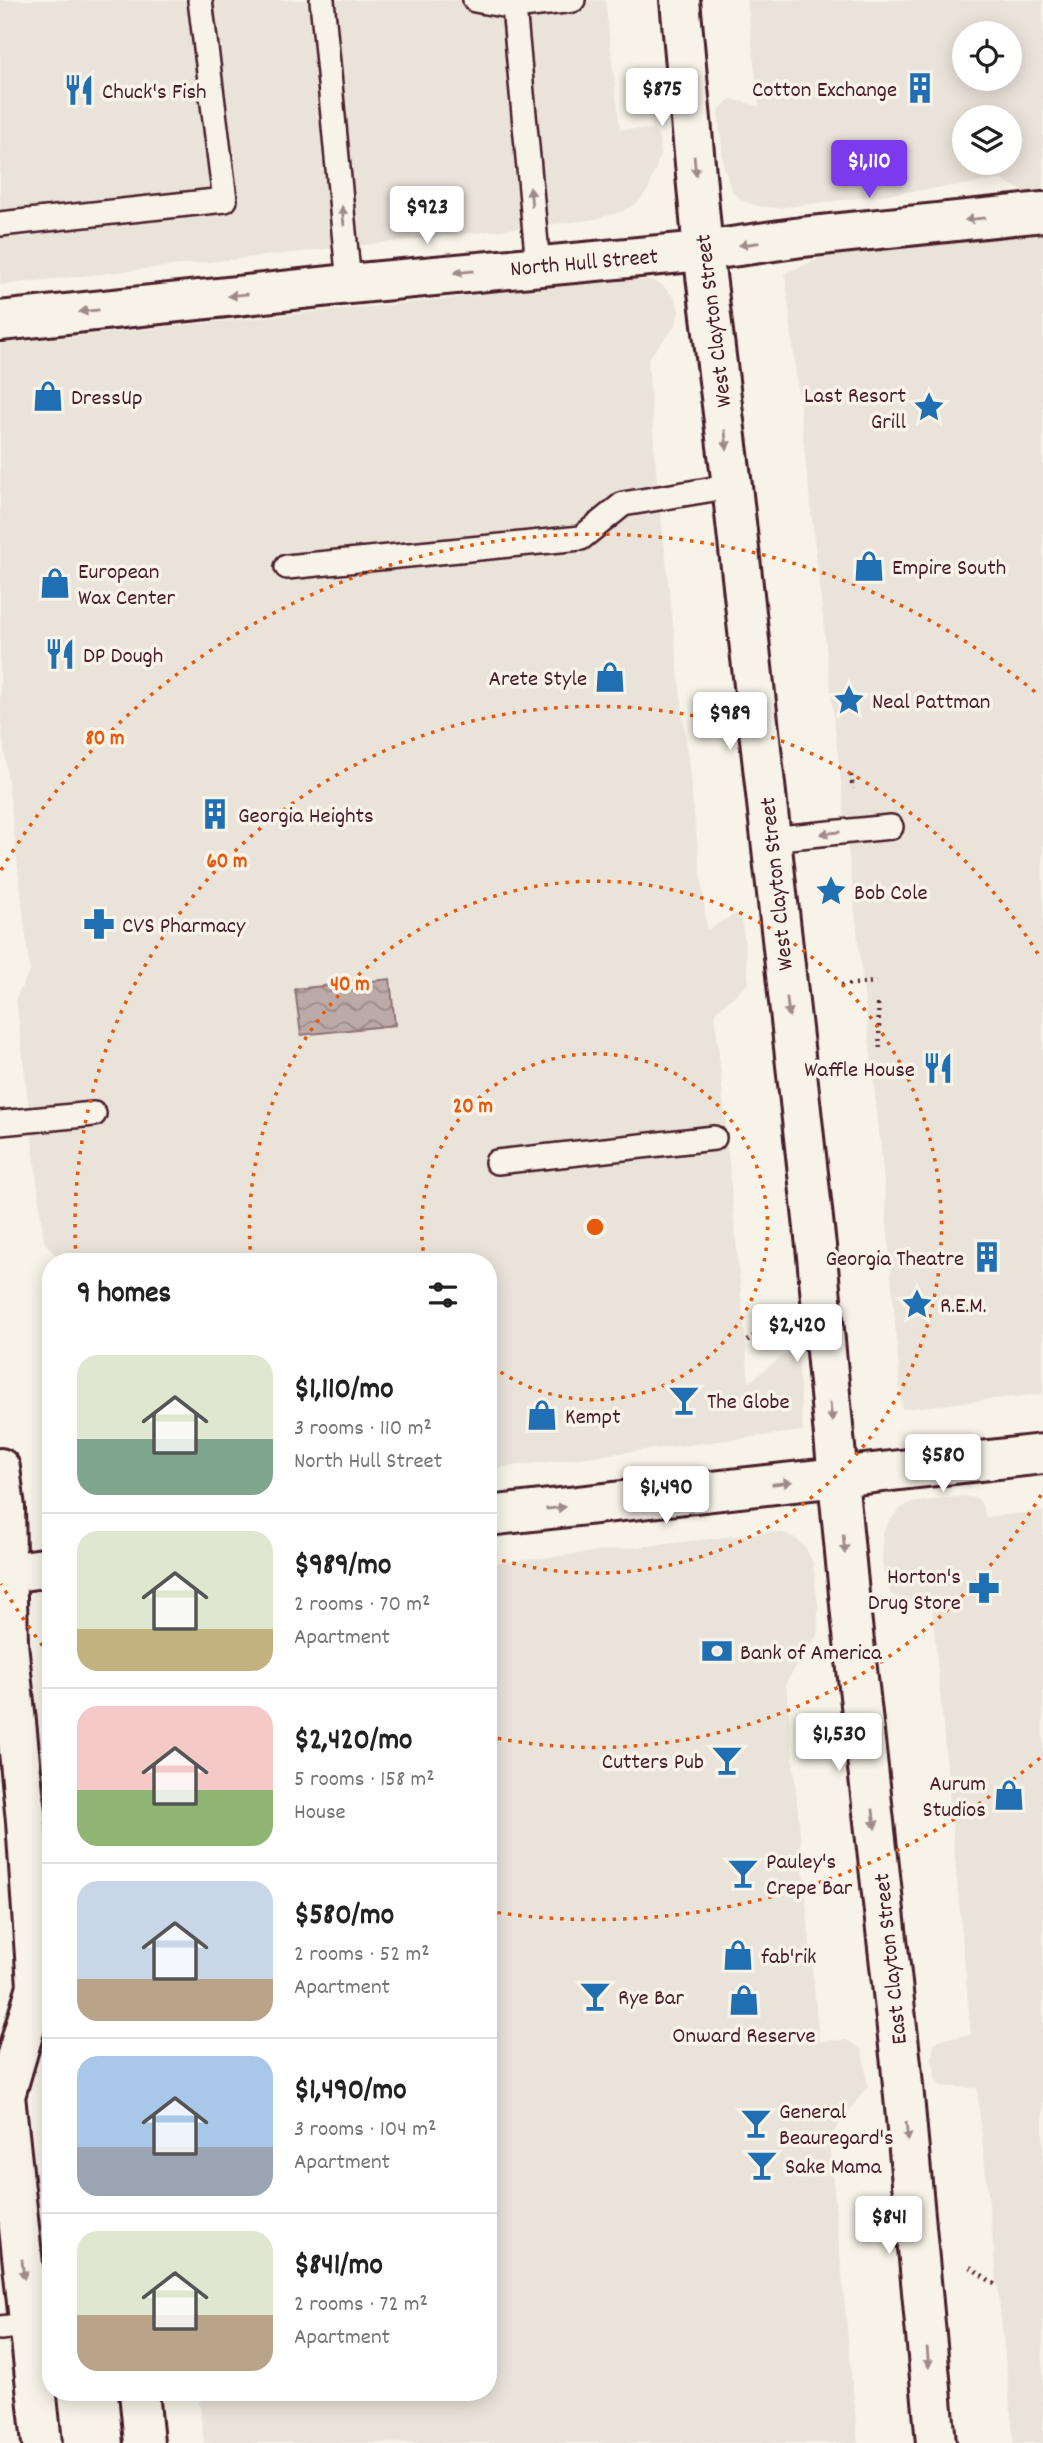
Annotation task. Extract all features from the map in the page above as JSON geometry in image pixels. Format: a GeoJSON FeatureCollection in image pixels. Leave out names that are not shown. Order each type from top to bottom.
{"type":"FeatureCollection","features":[{"type":"Feature","properties":{"kind":"street","name":"West Clayton Street"},"geometry":{"type":"LineString","coordinates":[[680,0],[703,251],[732,486],[816,1246],[838,1476]]}},
{"type":"Feature","properties":{"kind":"street","name":"North Hull Street"},"geometry":{"type":"LineString","coordinates":[[0,321],[538,265],[703,251],[1043,212]]}},
{"type":"Feature","properties":{"kind":"street"},"geometry":{"type":"LineString","coordinates":[[497,1515],[1043,1454]]}},
{"type":"Feature","properties":{"kind":"street"},"geometry":{"type":"LineString","coordinates":[[0,1468],[5,1508],[4,1573],[8,1643],[42,1977]]}},
{"type":"Feature","properties":{"kind":"street","name":"East Clayton Street"},"geometry":{"type":"LineString","coordinates":[[838,1476],[901,2064],[936,2443]]}},
{"type":"Feature","properties":{"kind":"street"},"geometry":{"type":"LineString","coordinates":[[4,1573],[42,1568]]}},
{"type":"Feature","properties":{"kind":"street"},"geometry":{"type":"LineString","coordinates":[[42,2001],[5,2096],[15,2326],[42,2443]]}},
{"type":"Feature","properties":{"kind":"street"},"geometry":{"type":"LineString","coordinates":[[140,2401],[144,2443]]}},
{"type":"Feature","properties":{"kind":"lane"},"geometry":{"type":"LineString","coordinates":[[0,224],[226,200],[200,0]]}},
{"type":"Feature","properties":{"kind":"lane"},"geometry":{"type":"LineString","coordinates":[[322,0],[349,284]]}},
{"type":"Feature","properties":{"kind":"lane"},"geometry":{"type":"LineString","coordinates":[[475,0],[514,7],[573,0]]}},
{"type":"Feature","properties":{"kind":"lane"},"geometry":{"type":"LineString","coordinates":[[514,7],[538,265]]}},
{"type":"Feature","properties":{"kind":"lane"},"geometry":{"type":"LineString","coordinates":[[287,567],[581,538],[623,504],[732,486]]}},
{"type":"Feature","properties":{"kind":"lane"},"geometry":{"type":"LineString","coordinates":[[769,839],[891,827]]}},
{"type":"Feature","properties":{"kind":"lane"},"geometry":{"type":"LineString","coordinates":[[0,1123],[94,1114]]}},
{"type":"Feature","properties":{"kind":"lane"},"geometry":{"type":"LineString","coordinates":[[497,1162],[714,1138]]}},
{"type":"Feature","properties":{"kind":"path"},"geometry":{"type":"LineString","coordinates":[[851,775],[853,790]]}},
{"type":"Feature","properties":{"kind":"path"},"geometry":{"type":"LineString","coordinates":[[841,985],[876,982]]}},
{"type":"Feature","properties":{"kind":"path"},"geometry":{"type":"LineString","coordinates":[[878,1004],[880,1052]]}},
{"type":"Feature","properties":{"kind":"shaded area"},"geometry":{"type":"Polygon","coordinates":[[[0,0],[605,0],[620,129],[653,129],[658,135],[660,156],[648,190],[637,203],[621,212],[591,220],[0,285],[0,0]]]}},
{"type":"Feature","properties":{"kind":"shaded area","name":"Cotton Exchange"},"geometry":{"type":"Polygon","coordinates":[[[747,0],[1043,0],[1043,193],[1029,194],[1001,180],[778,208],[757,206],[743,201],[733,193],[724,168],[718,112],[732,99],[759,106],[747,0]]]}},
{"type":"Feature","properties":{"kind":"shaded area"},"geometry":{"type":"Polygon","coordinates":[[[1043,234],[1043,1394],[902,1409],[881,1148],[785,273],[823,257],[1043,234]]]}},
{"type":"Feature","properties":{"kind":"shaded area"},"geometry":{"type":"Polygon","coordinates":[[[605,280],[651,280],[662,285],[675,298],[679,312],[675,326],[648,359],[656,470],[707,930],[737,914],[742,920],[749,983],[715,1012],[749,1382],[797,1345],[803,1431],[497,1468],[497,1253],[54,1253],[44,1242],[16,997],[30,971],[0,713],[0,344],[605,280]]]}},
{"type":"Feature","properties":{"kind":"shaded area"},"geometry":{"type":"Polygon","coordinates":[[[963,1496],[976,1498],[986,1517],[1043,1511],[1043,2443],[1014,2443],[977,2088],[940,2086],[935,2077],[932,2056],[934,2043],[942,2039],[971,2035],[932,1605],[912,1603],[890,1594],[882,1563],[883,1532],[900,1509],[910,1503],[963,1496]]]}},
{"type":"Feature","properties":{"kind":"shaded area"},"geometry":{"type":"Polygon","coordinates":[[[771,1532],[784,1533],[795,1538],[805,1547],[813,1563],[818,1634],[786,1682],[819,2041],[846,2040],[862,2050],[868,2085],[829,2139],[858,2443],[204,2443],[199,2401],[497,2401],[497,1563],[771,1532]]]}},
{"type":"Feature","properties":{"kind":"water"},"geometry":{"type":"Polygon","coordinates":[[[390,979],[395,1025],[301,1035],[295,989],[390,979]]]}},
{"type":"Feature","properties":{"kind":"place","name":"Cotton Exchange"},"geometry":{"type":"Point","coordinates":[920,88]}},
{"type":"Feature","properties":{"kind":"place","name":"Chuck's Fish"},"geometry":{"type":"Point","coordinates":[79,90]}},
{"type":"Feature","properties":{"kind":"place","name":"DressUp"},"geometry":{"type":"Point","coordinates":[48,396]}},
{"type":"Feature","properties":{"kind":"place","name":"Last Resort Grill"},"geometry":{"type":"Point","coordinates":[929,407]}},
{"type":"Feature","properties":{"kind":"place","name":"Empire South"},"geometry":{"type":"Point","coordinates":[869,566]}},
{"type":"Feature","properties":{"kind":"place","name":"European Wax Center"},"geometry":{"type":"Point","coordinates":[55,583]}},
{"type":"Feature","properties":{"kind":"place","name":"DP Dough"},"geometry":{"type":"Point","coordinates":[60,654]}},
{"type":"Feature","properties":{"kind":"place","name":"Arete Style"},"geometry":{"type":"Point","coordinates":[610,677]}},
{"type":"Feature","properties":{"kind":"place","name":"Neal Pattman"},"geometry":{"type":"Point","coordinates":[849,700]}},
{"type":"Feature","properties":{"kind":"place","name":"Georgia Heights"},"geometry":{"type":"Point","coordinates":[215,814]}},
{"type":"Feature","properties":{"kind":"place","name":"Bob Cole"},"geometry":{"type":"Point","coordinates":[831,891]}},
{"type":"Feature","properties":{"kind":"place","name":"CVS Pharmacy"},"geometry":{"type":"Point","coordinates":[99,924]}},
{"type":"Feature","properties":{"kind":"place","name":"Waffle House"},"geometry":{"type":"Point","coordinates":[938,1068]}},
{"type":"Feature","properties":{"kind":"place","name":"Georgia Theatre"},"geometry":{"type":"Point","coordinates":[987,1257]}},
{"type":"Feature","properties":{"kind":"place","name":"R.E.M."},"geometry":{"type":"Point","coordinates":[917,1304]}},
{"type":"Feature","properties":{"kind":"place","name":"The Globe"},"geometry":{"type":"Point","coordinates":[684,1400]}},
{"type":"Feature","properties":{"kind":"place","name":"Kempt"},"geometry":{"type":"Point","coordinates":[542,1415]}},
{"type":"Feature","properties":{"kind":"place","name":"Horton's Drug Store"},"geometry":{"type":"Point","coordinates":[984,1588]}},
{"type":"Feature","properties":{"kind":"place","name":"Bank of America"},"geometry":{"type":"Point","coordinates":[717,1651]}},
{"type":"Feature","properties":{"kind":"place","name":"Cutters Pub"},"geometry":{"type":"Point","coordinates":[727,1760]}},
{"type":"Feature","properties":{"kind":"place","name":"Aurum Studios"},"geometry":{"type":"Point","coordinates":[1009,1795]}},
{"type":"Feature","properties":{"kind":"place","name":"Pauley's Crepe Bar"},"geometry":{"type":"Point","coordinates":[743,1873]}},
{"type":"Feature","properties":{"kind":"place","name":"fab'rik"},"geometry":{"type":"Point","coordinates":[738,1955]}},
{"type":"Feature","properties":{"kind":"place","name":"Rye Bar"},"geometry":{"type":"Point","coordinates":[595,1996]}},
{"type":"Feature","properties":{"kind":"place","name":"Onward Reserve"},"geometry":{"type":"Point","coordinates":[744,2000]}},
{"type":"Feature","properties":{"kind":"place","name":"General Beauregard's"},"geometry":{"type":"Point","coordinates":[756,2123]}},
{"type":"Feature","properties":{"kind":"place","name":"Sake Mama"},"geometry":{"type":"Point","coordinates":[762,2165]}}]}
